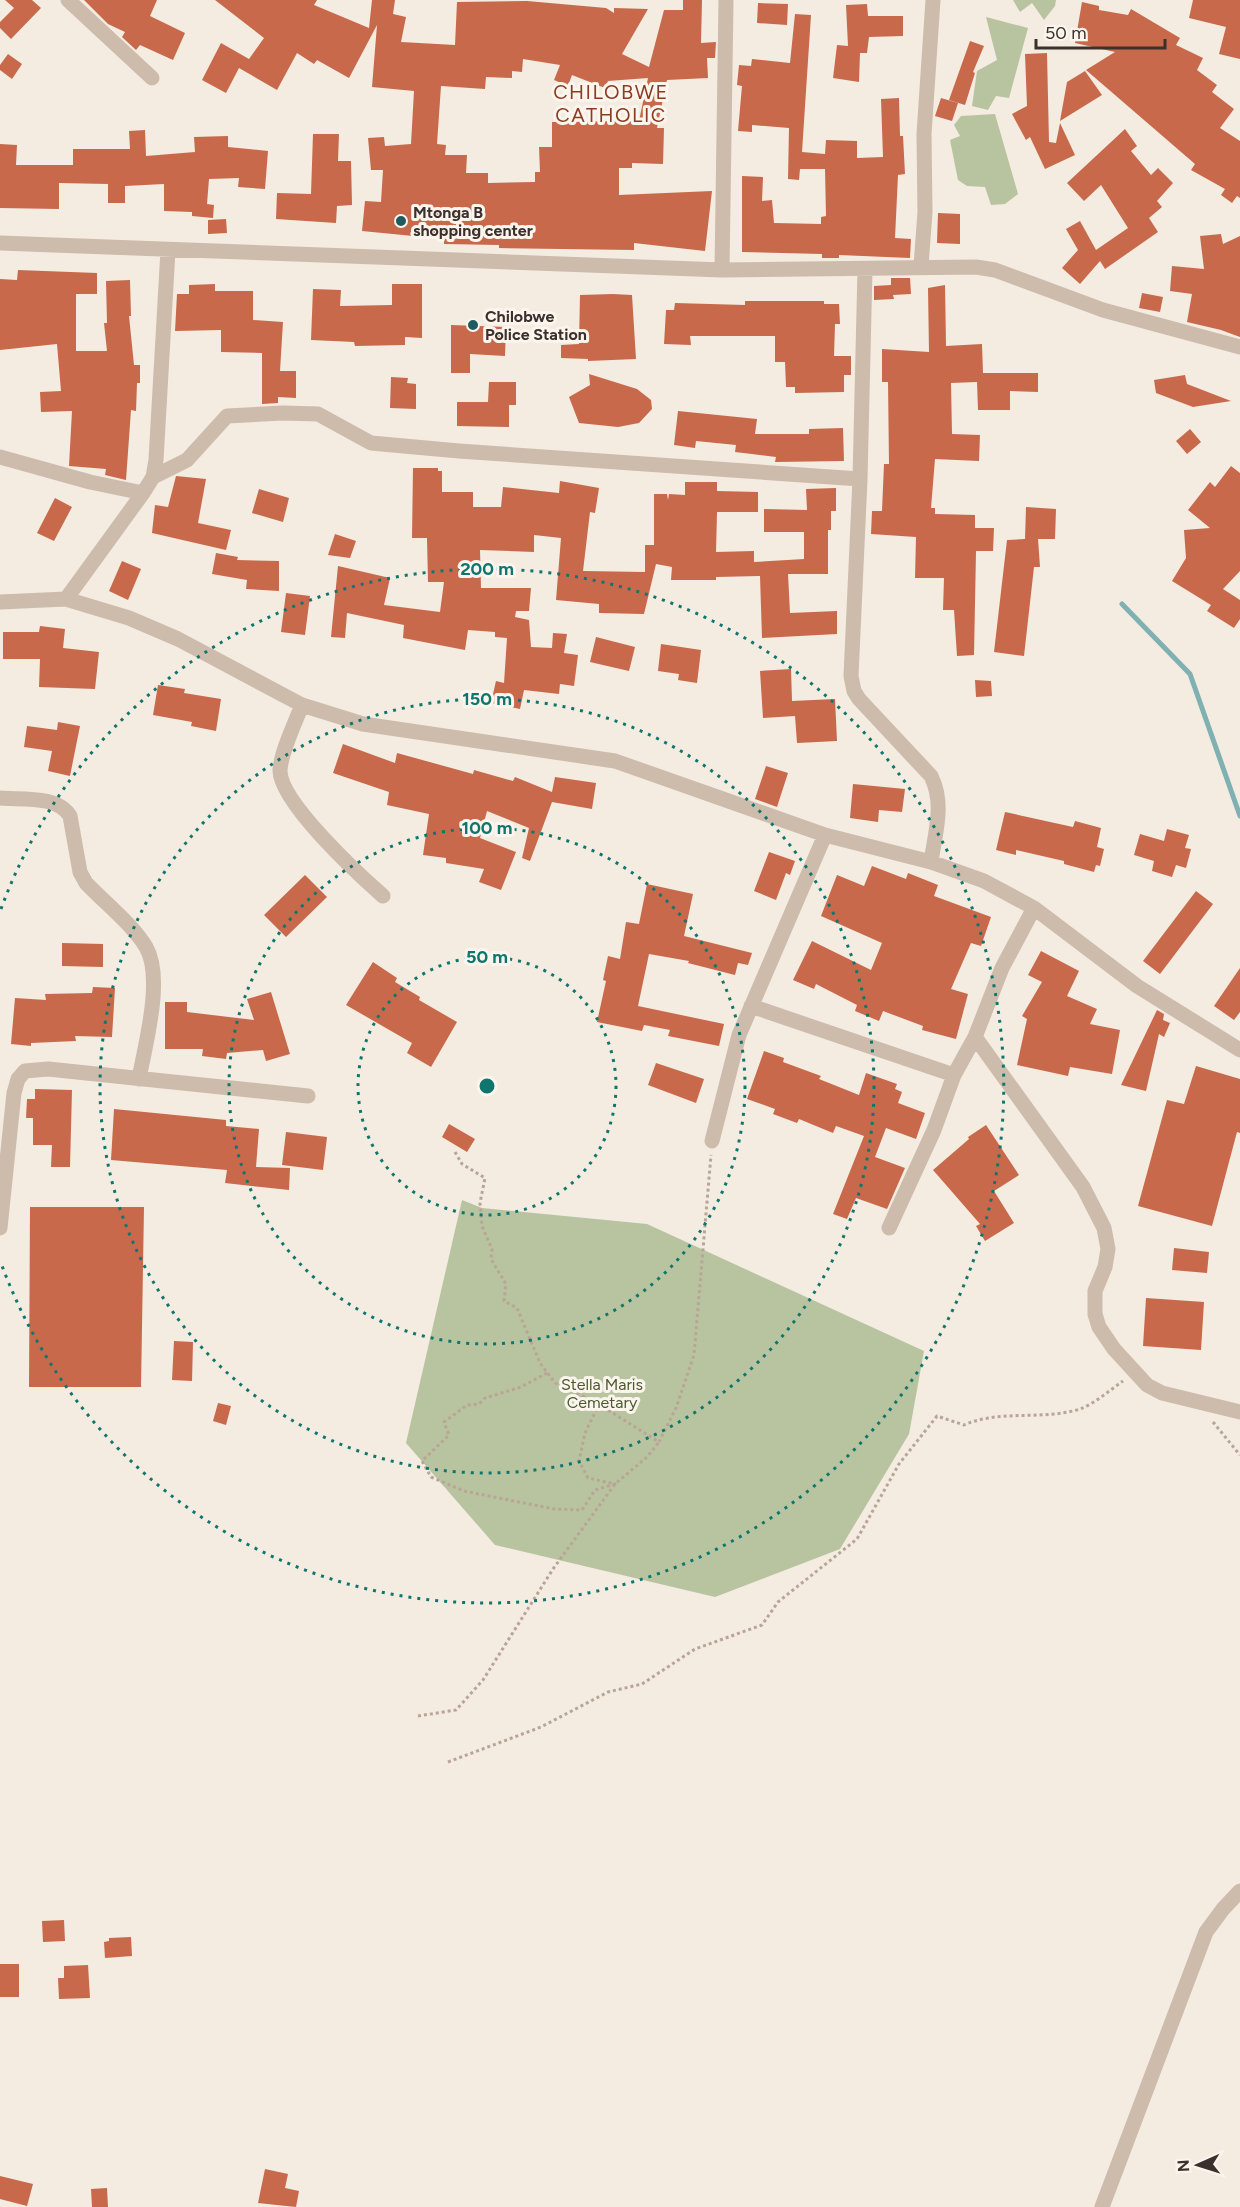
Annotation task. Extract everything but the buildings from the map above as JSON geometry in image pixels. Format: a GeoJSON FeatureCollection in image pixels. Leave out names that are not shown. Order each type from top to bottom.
{"type":"FeatureCollection","features":[{"type":"Feature","properties":{"kind":"street"},"geometry":{"type":"LineString","coordinates":[[68,0],[152,78]]}},
{"type":"Feature","properties":{"kind":"street"},"geometry":{"type":"LineString","coordinates":[[722,270],[726,0]]}},
{"type":"Feature","properties":{"kind":"street"},"geometry":{"type":"LineString","coordinates":[[921,266],[925,212],[924,134],[933,0]]}},
{"type":"Feature","properties":{"kind":"street"},"geometry":{"type":"LineString","coordinates":[[0,243],[722,270],[865,269],[921,266],[986,268],[1103,310],[1240,347]]}},
{"type":"Feature","properties":{"kind":"street"},"geometry":{"type":"LineString","coordinates":[[66,599],[153,477],[156,460],[168,250]]}},
{"type":"Feature","properties":{"kind":"street"},"geometry":{"type":"LineString","coordinates":[[865,269],[860,479],[850,676],[854,691],[860,699],[931,776],[938,790],[940,801],[931,862]]}},
{"type":"Feature","properties":{"kind":"street"},"geometry":{"type":"LineString","coordinates":[[153,477],[192,457],[227,416],[283,413],[318,414],[371,443],[680,468],[860,479]]}},
{"type":"Feature","properties":{"kind":"street"},"geometry":{"type":"LineString","coordinates":[[0,457],[90,482],[143,493]]}},
{"type":"Feature","properties":{"kind":"street"},"geometry":{"type":"LineString","coordinates":[[0,602],[66,599],[129,618],[178,639],[302,705],[356,723],[615,760],[825,835],[931,862],[984,881],[1034,908],[1137,986],[1240,1050]]}},
{"type":"Feature","properties":{"kind":"street"},"geometry":{"type":"LineString","coordinates":[[302,705],[280,768],[284,789],[347,864],[383,896]]}},
{"type":"Feature","properties":{"kind":"street"},"geometry":{"type":"LineString","coordinates":[[0,798],[46,801],[65,809],[70,816],[80,872],[86,883],[145,946],[153,963],[154,982],[139,1079]]}},
{"type":"Feature","properties":{"kind":"street"},"geometry":{"type":"LineString","coordinates":[[712,1141],[739,1035],[825,835]]}},
{"type":"Feature","properties":{"kind":"street"},"geometry":{"type":"LineString","coordinates":[[890,1228],[934,1130],[954,1075],[975,1037],[1002,968],[1034,908]]}},
{"type":"Feature","properties":{"kind":"street"},"geometry":{"type":"LineString","coordinates":[[751,1006],[954,1075]]}},
{"type":"Feature","properties":{"kind":"street"},"geometry":{"type":"LineString","coordinates":[[975,1037],[1083,1187],[1104,1228],[1108,1250],[1105,1267],[1095,1291],[1095,1314],[1099,1327],[1114,1349],[1135,1374],[1147,1385],[1162,1393],[1240,1412]]}},
{"type":"Feature","properties":{"kind":"street"},"geometry":{"type":"LineString","coordinates":[[0,1228],[14,1093],[18,1079],[25,1071],[48,1069],[308,1096]]}},
{"type":"Feature","properties":{"kind":"street"},"geometry":{"type":"LineString","coordinates":[[1102,2207],[1206,1932],[1222,1909],[1240,1892]]}},
{"type":"Feature","properties":{"kind":"path"},"geometry":{"type":"LineString","coordinates":[[418,1716],[456,1710],[483,1680],[553,1569],[615,1484],[647,1457],[659,1442],[676,1408],[694,1355],[712,1141]]}},
{"type":"Feature","properties":{"kind":"path"},"geometry":{"type":"LineString","coordinates":[[455,1152],[462,1164],[485,1178],[480,1203],[482,1226],[492,1249],[491,1259],[506,1284],[504,1301],[517,1308],[527,1337],[547,1372],[555,1383],[599,1404],[659,1442]]}},
{"type":"Feature","properties":{"kind":"path"},"geometry":{"type":"LineString","coordinates":[[547,1372],[521,1388],[485,1398],[479,1404],[467,1405],[444,1422],[449,1435],[422,1461],[431,1477],[464,1491],[554,1509],[582,1510],[595,1490],[615,1484]]}},
{"type":"Feature","properties":{"kind":"path"},"geometry":{"type":"LineString","coordinates":[[448,1762],[542,1727],[608,1692],[642,1684],[695,1649],[762,1625],[778,1602],[857,1539],[899,1464],[937,1416],[964,1425],[977,1419],[1042,1415],[1081,1409],[1135,1374]]}},
{"type":"Feature","properties":{"kind":"path"},"geometry":{"type":"LineString","coordinates":[[1197,1402],[1240,1455]]}},
{"type":"Feature","properties":{"kind":"path"},"geometry":{"type":"LineString","coordinates":[[599,1404],[585,1433],[579,1461],[588,1479],[615,1484]]}},
{"type":"Feature","properties":{"kind":"green space"},"geometry":{"type":"Polygon","coordinates":[[[1013,0],[1056,0],[1055,6],[1044,20],[1032,3],[1020,12],[1013,0]]]}},
{"type":"Feature","properties":{"kind":"green space"},"geometry":{"type":"Polygon","coordinates":[[[986,17],[1028,28],[1009,98],[996,96],[988,110],[972,106],[977,71],[997,60],[986,17]]]}},
{"type":"Feature","properties":{"kind":"green space"},"geometry":{"type":"Polygon","coordinates":[[[995,114],[1018,194],[1005,204],[991,205],[985,187],[967,186],[958,180],[950,140],[960,136],[954,125],[961,116],[995,114]]]}},
{"type":"Feature","properties":{"kind":"green space","name":"Stella Maris Cemetary"},"geometry":{"type":"Polygon","coordinates":[[[462,1200],[482,1208],[647,1224],[924,1351],[909,1434],[840,1549],[715,1597],[495,1545],[406,1443],[462,1200]]]}},
{"type":"Feature","properties":{"kind":"waterway"},"geometry":{"type":"LineString","coordinates":[[1122,604],[1190,674],[1240,816]]}},
{"type":"Feature","properties":{"kind":"place","name":"Mtonga B shopping center"},"geometry":{"type":"Point","coordinates":[401,221]}},
{"type":"Feature","properties":{"kind":"place","name":"Chilobwe Police Station"},"geometry":{"type":"Point","coordinates":[473,325]}},
{"type":"Feature","properties":{"kind":"district","name":"CHILOBWE CATHOLIC"},"geometry":{"type":"Point","coordinates":[611,104]}}]}
